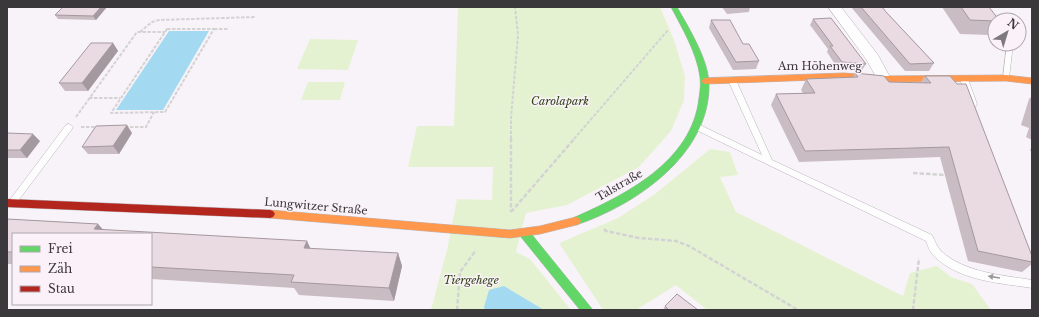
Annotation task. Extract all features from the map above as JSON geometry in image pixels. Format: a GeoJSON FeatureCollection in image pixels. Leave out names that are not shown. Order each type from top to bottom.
{"type":"FeatureCollection","features":[{"type":"Feature","properties":{"kind":"street","name":"Talstraße"},"geometry":{"type":"LineString","coordinates":[[525,234],[573,222],[636,192],[663,172],[686,146],[697,127],[705,99],[705,81],[674,7]]}},
{"type":"Feature","properties":{"kind":"street"},"geometry":{"type":"LineString","coordinates":[[834,7],[873,58],[884,79]]}},
{"type":"Feature","properties":{"kind":"street","name":"Am Höhenweg"},"geometry":{"type":"LineString","coordinates":[[705,81],[844,76],[884,79],[1006,78],[1032,81]]}},
{"type":"Feature","properties":{"kind":"street","name":"Lungwitzer Straße"},"geometry":{"type":"LineString","coordinates":[[10,204],[175,208],[271,214],[488,233],[525,234]]}},
{"type":"Feature","properties":{"kind":"street"},"geometry":{"type":"LineString","coordinates":[[525,234],[587,310]]}},
{"type":"Feature","properties":{"kind":"lane"},"geometry":{"type":"LineString","coordinates":[[1006,78],[1009,52]]}},
{"type":"Feature","properties":{"kind":"lane"},"geometry":{"type":"LineString","coordinates":[[964,79],[978,115]]}},
{"type":"Feature","properties":{"kind":"lane"},"geometry":{"type":"LineString","coordinates":[[732,80],[769,161]]}},
{"type":"Feature","properties":{"kind":"lane"},"geometry":{"type":"LineString","coordinates":[[10,204],[69,127]]}},
{"type":"Feature","properties":{"kind":"lane"},"geometry":{"type":"LineString","coordinates":[[697,127],[929,238],[937,253],[973,274],[1032,284]]}},
{"type":"Feature","properties":{"kind":"path"},"geometry":{"type":"LineString","coordinates":[[510,234],[511,118],[518,35],[515,7]]}},
{"type":"Feature","properties":{"kind":"path"},"geometry":{"type":"LineString","coordinates":[[69,127],[137,32],[140,32],[152,22],[159,20],[256,17]]}},
{"type":"Feature","properties":{"kind":"path"},"geometry":{"type":"LineString","coordinates":[[511,212],[679,17]]}},
{"type":"Feature","properties":{"kind":"path"},"geometry":{"type":"LineString","coordinates":[[214,29],[165,112],[111,113],[167,29],[229,28]]}},
{"type":"Feature","properties":{"kind":"path"},"geometry":{"type":"LineString","coordinates":[[140,32],[165,32]]}},
{"type":"Feature","properties":{"kind":"path"},"geometry":{"type":"LineString","coordinates":[[89,98],[121,98]]}},
{"type":"Feature","properties":{"kind":"path"},"geometry":{"type":"LineString","coordinates":[[123,127],[146,127],[154,112]]}},
{"type":"Feature","properties":{"kind":"path"},"geometry":{"type":"LineString","coordinates":[[69,127],[100,127]]}},
{"type":"Feature","properties":{"kind":"path"},"geometry":{"type":"LineString","coordinates":[[913,173],[945,175]]}},
{"type":"Feature","properties":{"kind":"path"},"geometry":{"type":"LineString","coordinates":[[589,215],[606,231],[639,238],[676,241],[689,246],[798,310]]}},
{"type":"Feature","properties":{"kind":"path"},"geometry":{"type":"LineString","coordinates":[[458,310],[460,272],[488,233]]}},
{"type":"Feature","properties":{"kind":"path"},"geometry":{"type":"LineString","coordinates":[[913,310],[919,258]]}},
{"type":"Feature","properties":{"kind":"green space","name":"Carolapark"},"geometry":{"type":"Polygon","coordinates":[[[458,7],[660,7],[674,40],[685,76],[684,100],[671,131],[639,167],[567,205],[526,213],[516,252],[530,259],[571,310],[431,310],[447,250],[457,199],[492,200],[493,167],[408,167],[417,126],[454,126],[458,7]]]}},
{"type":"Feature","properties":{"kind":"green space"},"geometry":{"type":"Polygon","coordinates":[[[310,39],[358,40],[348,70],[297,69],[310,39]]]}},
{"type":"Feature","properties":{"kind":"green space"},"geometry":{"type":"Polygon","coordinates":[[[308,82],[345,82],[340,100],[301,100],[308,82]]]}},
{"type":"Feature","properties":{"kind":"green space"},"geometry":{"type":"Polygon","coordinates":[[[710,149],[730,152],[738,175],[720,177],[736,212],[903,296],[910,273],[937,266],[951,277],[972,284],[991,310],[707,310],[676,285],[636,310],[603,310],[559,243],[618,218],[655,194],[710,149]]]}},
{"type":"Feature","properties":{"kind":"water"},"geometry":{"type":"Polygon","coordinates":[[[169,31],[209,31],[163,110],[116,110],[169,31]]]}},
{"type":"Feature","properties":{"kind":"water"},"geometry":{"type":"Polygon","coordinates":[[[504,286],[544,310],[485,310],[484,307],[489,290],[504,286]]]}},
{"type":"Feature","properties":{"kind":"building"},"geometry":{"type":"Polygon","coordinates":[[[63,7],[101,7],[93,16],[55,15],[63,7]]]}},
{"type":"Feature","properties":{"kind":"building"},"geometry":{"type":"Polygon","coordinates":[[[861,7],[882,7],[934,63],[910,64],[861,7]]]}},
{"type":"Feature","properties":{"kind":"building"},"geometry":{"type":"Polygon","coordinates":[[[961,7],[989,7],[993,12],[987,12],[987,21],[970,20],[961,7]]]}},
{"type":"Feature","properties":{"kind":"building"},"geometry":{"type":"Polygon","coordinates":[[[831,18],[866,64],[842,62],[830,46],[833,46],[813,19],[831,18]]]}},
{"type":"Feature","properties":{"kind":"building"},"geometry":{"type":"Polygon","coordinates":[[[711,20],[730,20],[743,44],[749,44],[759,61],[736,62],[711,20]]]}},
{"type":"Feature","properties":{"kind":"building"},"geometry":{"type":"Polygon","coordinates":[[[91,43],[113,43],[82,83],[59,83],[91,43]]]}},
{"type":"Feature","properties":{"kind":"building"},"geometry":{"type":"Polygon","coordinates":[[[855,73],[884,76],[889,82],[931,83],[925,76],[950,76],[957,84],[966,84],[1032,256],[1032,262],[978,251],[949,147],[805,151],[776,94],[815,93],[806,79],[858,77],[855,73]]]}},
{"type":"Feature","properties":{"kind":"building"},"geometry":{"type":"Polygon","coordinates":[[[127,125],[113,146],[82,147],[96,126],[127,125]]]}},
{"type":"Feature","properties":{"kind":"building"},"geometry":{"type":"Polygon","coordinates":[[[7,133],[33,134],[20,150],[7,150],[7,133]]]}},
{"type":"Feature","properties":{"kind":"building"},"geometry":{"type":"Polygon","coordinates":[[[7,219],[98,224],[94,229],[307,241],[304,248],[398,253],[389,288],[291,282],[294,275],[152,267],[152,233],[12,233],[12,252],[7,252],[7,219]]]}},
{"type":"Feature","properties":{"kind":"building"},"geometry":{"type":"Polygon","coordinates":[[[677,294],[698,310],[668,310],[665,306],[677,294]]]}},
{"type":"Feature","properties":{"kind":"traffic: fast"},"geometry":{"type":"LineString","coordinates":[[576,221],[621,200],[643,186],[663,170],[680,152],[694,132],[702,109],[705,83],[704,75],[698,55],[674,7]]}},
{"type":"Feature","properties":{"kind":"traffic: fast"},"geometry":{"type":"LineString","coordinates":[[525,234],[587,310]]}},
{"type":"Feature","properties":{"kind":"traffic: slow"},"geometry":{"type":"LineString","coordinates":[[705,81],[844,76],[884,79],[1006,78],[1032,81]]}},
{"type":"Feature","properties":{"kind":"traffic: slow"},"geometry":{"type":"LineString","coordinates":[[270,214],[510,234],[540,230],[576,221]]}},
{"type":"Feature","properties":{"kind":"traffic: jam"},"geometry":{"type":"LineString","coordinates":[[7,203],[270,214]]}},
{"type":"Feature","properties":{"kind":"park label","name":"Tiergehege"},"geometry":{"type":"Point","coordinates":[471,280]}}]}
